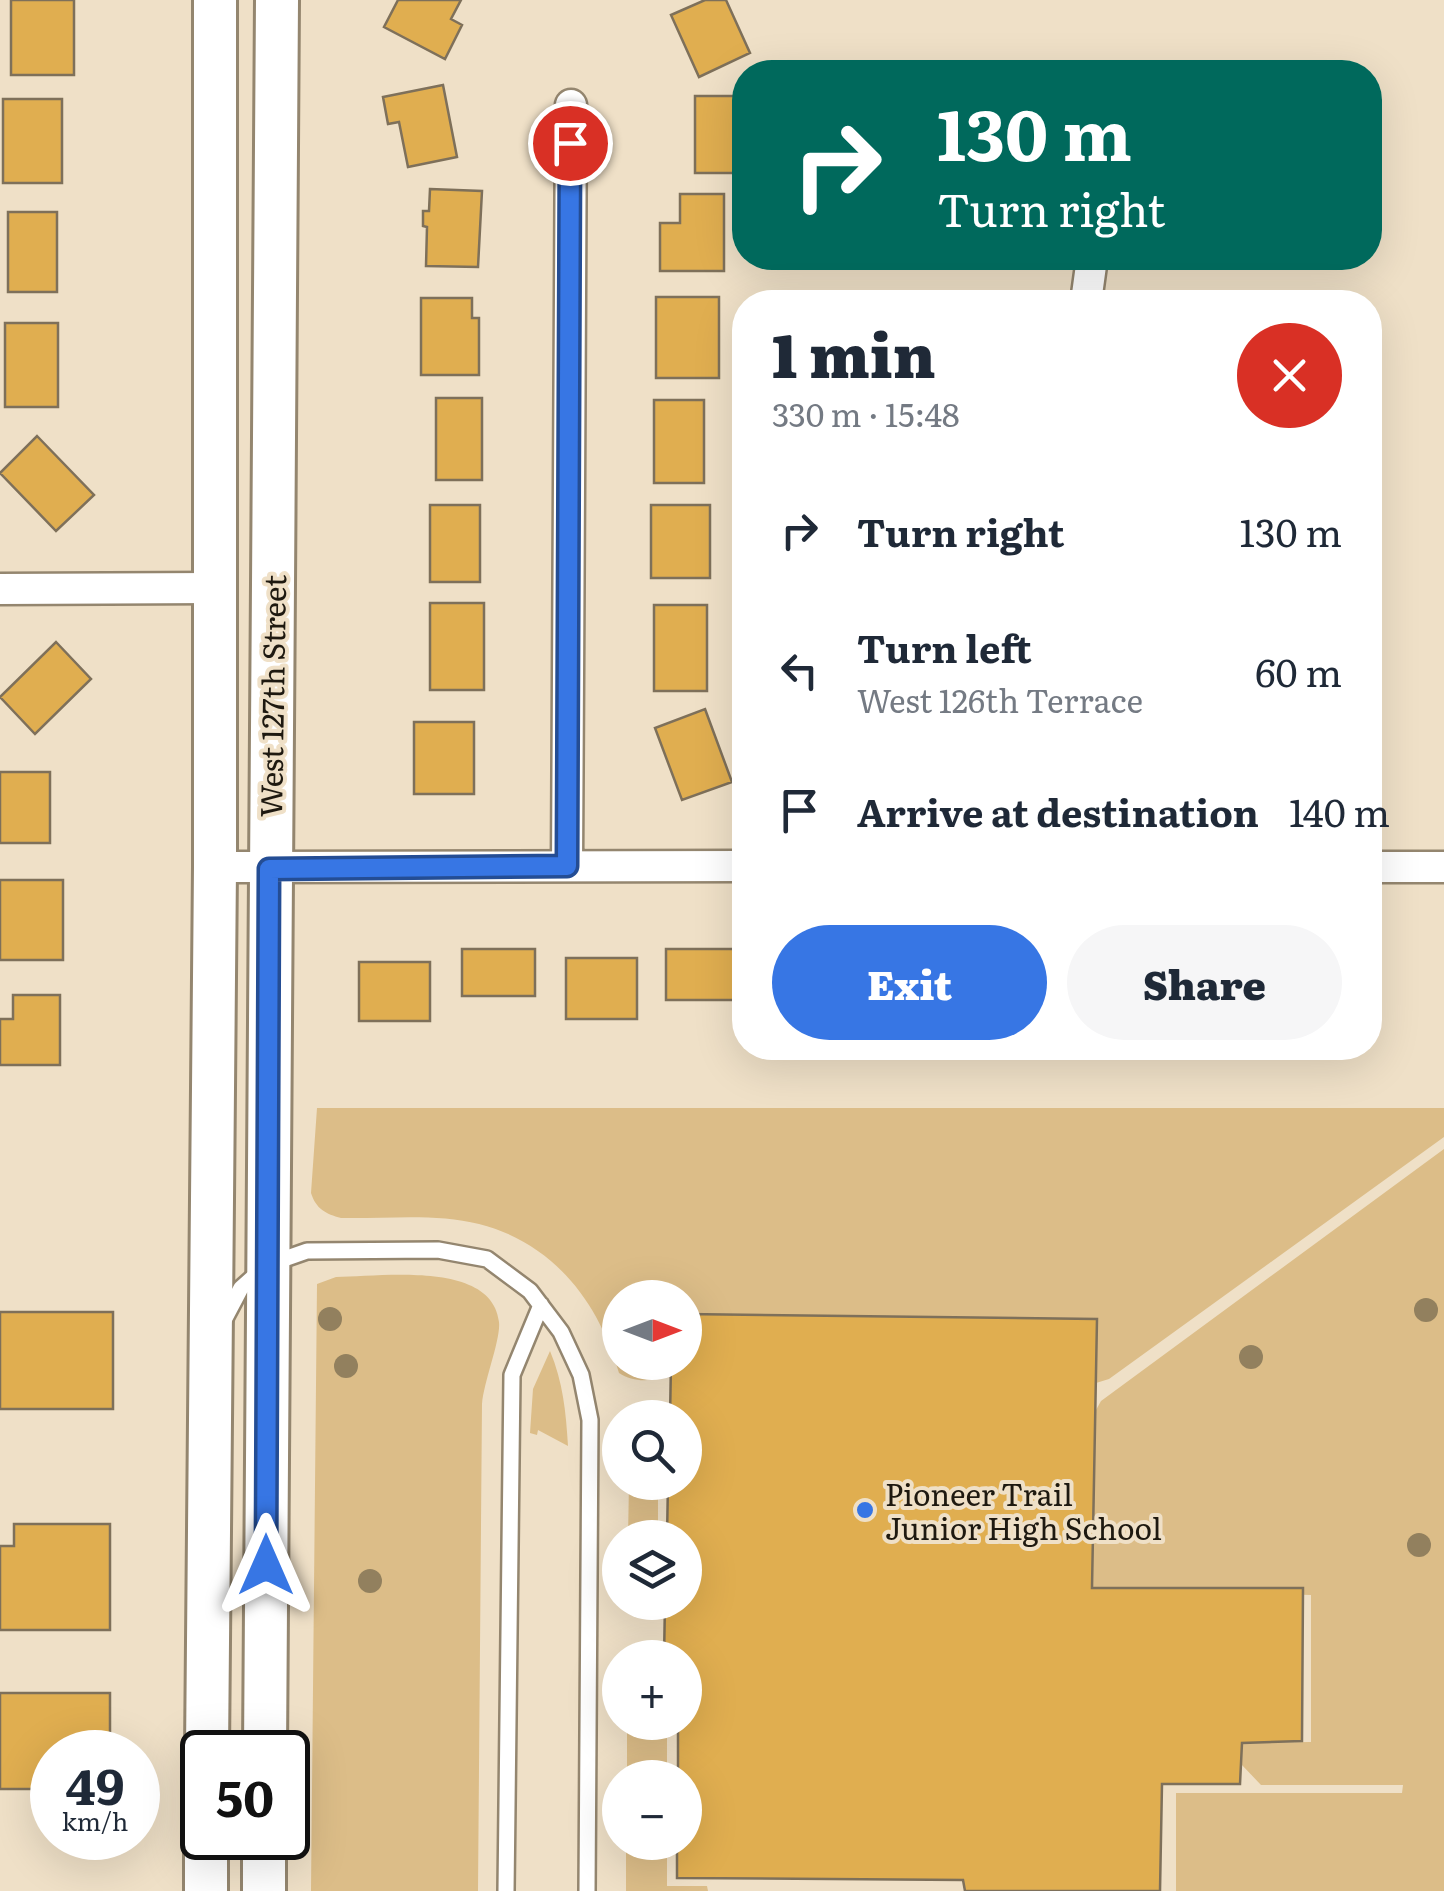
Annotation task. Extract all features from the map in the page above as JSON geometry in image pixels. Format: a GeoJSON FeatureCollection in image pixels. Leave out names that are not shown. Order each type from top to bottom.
{"type":"FeatureCollection","features":[{"type":"Feature","properties":{"kind":"main road","name":"West 127th Street"},"geometry":{"type":"LineString","coordinates":[[207,1730],[215,867],[215,0]]}},
{"type":"Feature","properties":{"kind":"main road","name":"West 127th Street"},"geometry":{"type":"LineString","coordinates":[[264,1730],[278,0]]}},
{"type":"Feature","properties":{"kind":"main road"},"geometry":{"type":"LineString","coordinates":[[206,1860],[206,1891]]}},
{"type":"Feature","properties":{"kind":"main road"},"geometry":{"type":"LineString","coordinates":[[264,1860],[264,1891]]}},
{"type":"Feature","properties":{"kind":"street"},"geometry":{"type":"LineString","coordinates":[[567,866],[571,105]]}},
{"type":"Feature","properties":{"kind":"street"},"geometry":{"type":"LineString","coordinates":[[0,589],[214,588]]}},
{"type":"Feature","properties":{"kind":"street"},"geometry":{"type":"LineString","coordinates":[[215,867],[732,866]]}},
{"type":"Feature","properties":{"kind":"street"},"geometry":{"type":"LineString","coordinates":[[1382,867],[1444,867]]}},
{"type":"Feature","properties":{"kind":"lane"},"geometry":{"type":"LineString","coordinates":[[211,1346],[242,1288],[268,1265],[307,1250],[438,1250],[487,1259],[530,1291],[562,1332],[581,1376],[590,1420],[586,1891]]}},
{"type":"Feature","properties":{"kind":"lane"},"geometry":{"type":"LineString","coordinates":[[506,1891],[512,1376],[540,1305]]}},
{"type":"Feature","properties":{"kind":"shaded area"},"geometry":{"type":"Polygon","coordinates":[[[317,1108],[1444,1108],[1444,1137],[1109,1379],[1096,1383],[702,1317],[702,1280],[602,1280],[602,1330],[570,1279],[530,1245],[506,1233],[463,1221],[341,1218],[322,1210],[311,1193],[317,1108]]]}},
{"type":"Feature","properties":{"kind":"shaded area"},"geometry":{"type":"Polygon","coordinates":[[[1444,1149],[1444,1891],[1176,1891],[1176,1793],[1402,1793],[1403,1785],[1261,1785],[1241,1764],[1242,1743],[1311,1742],[1311,1595],[1092,1588],[1096,1410],[1101,1401],[1444,1149]]]}},
{"type":"Feature","properties":{"kind":"shaded area"},"geometry":{"type":"Polygon","coordinates":[[[405,1275],[456,1281],[477,1289],[492,1302],[499,1322],[482,1404],[478,1891],[311,1891],[317,1284],[336,1277],[405,1275]]]}},
{"type":"Feature","properties":{"kind":"shaded area"},"geometry":{"type":"Polygon","coordinates":[[[550,1351],[563,1397],[568,1446],[538,1430],[537,1435],[530,1433],[533,1389],[550,1351]]]}},
{"type":"Feature","properties":{"kind":"shaded area"},"geometry":{"type":"Polygon","coordinates":[[[629,1500],[658,1500],[658,1520],[628,1520],[629,1500]]]}},
{"type":"Feature","properties":{"kind":"shaded area"},"geometry":{"type":"Polygon","coordinates":[[[627,1740],[667,1740],[667,1760],[627,1760],[627,1740]]]}},
{"type":"Feature","properties":{"kind":"shaded area"},"geometry":{"type":"Polygon","coordinates":[[[626,1860],[667,1860],[667,1886],[707,1886],[708,1891],[626,1891],[626,1860]]]}},
{"type":"Feature","properties":{"kind":"building"},"geometry":{"type":"Polygon","coordinates":[[[11,0],[74,0],[74,75],[11,75],[11,0]]]}},
{"type":"Feature","properties":{"kind":"building"},"geometry":{"type":"Polygon","coordinates":[[[398,0],[461,0],[451,19],[462,25],[445,59],[384,27],[398,0]]]}},
{"type":"Feature","properties":{"kind":"building"},"geometry":{"type":"Polygon","coordinates":[[[705,0],[726,0],[750,53],[699,77],[671,15],[705,0]]]}},
{"type":"Feature","properties":{"kind":"building"},"geometry":{"type":"Polygon","coordinates":[[[443,85],[457,157],[408,167],[399,122],[388,124],[383,97],[443,85]]]}},
{"type":"Feature","properties":{"kind":"building"},"geometry":{"type":"Polygon","coordinates":[[[695,96],[732,96],[732,173],[695,173],[695,96]]]}},
{"type":"Feature","properties":{"kind":"building"},"geometry":{"type":"Polygon","coordinates":[[[3,99],[62,99],[62,183],[3,183],[3,99]]]}},
{"type":"Feature","properties":{"kind":"building"},"geometry":{"type":"Polygon","coordinates":[[[430,189],[482,191],[478,267],[426,266],[427,227],[423,226],[423,211],[429,211],[430,189]]]}},
{"type":"Feature","properties":{"kind":"building"},"geometry":{"type":"Polygon","coordinates":[[[680,194],[724,194],[724,271],[660,271],[660,223],[680,223],[680,194]]]}},
{"type":"Feature","properties":{"kind":"building"},"geometry":{"type":"Polygon","coordinates":[[[8,212],[57,212],[57,292],[8,292],[8,212]]]}},
{"type":"Feature","properties":{"kind":"building"},"geometry":{"type":"Polygon","coordinates":[[[656,297],[719,297],[719,378],[656,378],[656,297]]]}},
{"type":"Feature","properties":{"kind":"building"},"geometry":{"type":"Polygon","coordinates":[[[421,298],[472,298],[472,318],[479,318],[479,375],[421,375],[421,298]]]}},
{"type":"Feature","properties":{"kind":"building"},"geometry":{"type":"Polygon","coordinates":[[[5,323],[58,323],[58,407],[5,407],[5,323]]]}},
{"type":"Feature","properties":{"kind":"building"},"geometry":{"type":"Polygon","coordinates":[[[436,398],[482,398],[482,480],[436,480],[436,398]]]}},
{"type":"Feature","properties":{"kind":"building"},"geometry":{"type":"Polygon","coordinates":[[[654,400],[704,400],[704,483],[654,483],[654,400]]]}},
{"type":"Feature","properties":{"kind":"building"},"geometry":{"type":"Polygon","coordinates":[[[37,436],[94,495],[56,531],[0,473],[37,436]]]}},
{"type":"Feature","properties":{"kind":"building"},"geometry":{"type":"Polygon","coordinates":[[[430,505],[480,505],[480,582],[430,582],[430,505]]]}},
{"type":"Feature","properties":{"kind":"building"},"geometry":{"type":"Polygon","coordinates":[[[651,505],[710,505],[710,578],[651,578],[651,505]]]}},
{"type":"Feature","properties":{"kind":"building"},"geometry":{"type":"Polygon","coordinates":[[[430,603],[484,603],[484,690],[430,690],[430,603]]]}},
{"type":"Feature","properties":{"kind":"building"},"geometry":{"type":"Polygon","coordinates":[[[654,605],[707,605],[707,691],[654,691],[654,605]]]}},
{"type":"Feature","properties":{"kind":"building"},"geometry":{"type":"Polygon","coordinates":[[[56,642],[91,679],[35,734],[0,697],[56,642]]]}},
{"type":"Feature","properties":{"kind":"building"},"geometry":{"type":"Polygon","coordinates":[[[705,709],[732,782],[682,800],[655,728],[705,709]]]}},
{"type":"Feature","properties":{"kind":"building"},"geometry":{"type":"Polygon","coordinates":[[[414,722],[474,722],[474,794],[414,794],[414,722]]]}},
{"type":"Feature","properties":{"kind":"building"},"geometry":{"type":"Polygon","coordinates":[[[0,772],[50,772],[50,843],[0,843],[0,772]]]}},
{"type":"Feature","properties":{"kind":"building"},"geometry":{"type":"Polygon","coordinates":[[[0,880],[63,880],[63,960],[0,960],[0,880]]]}},
{"type":"Feature","properties":{"kind":"building"},"geometry":{"type":"Polygon","coordinates":[[[462,949],[535,949],[535,996],[462,996],[462,949]]]}},
{"type":"Feature","properties":{"kind":"building"},"geometry":{"type":"Polygon","coordinates":[[[666,949],[732,949],[732,1000],[666,1000],[666,949]]]}},
{"type":"Feature","properties":{"kind":"building"},"geometry":{"type":"Polygon","coordinates":[[[566,958],[637,958],[637,1019],[566,1019],[566,958]]]}},
{"type":"Feature","properties":{"kind":"building"},"geometry":{"type":"Polygon","coordinates":[[[359,962],[430,962],[430,1021],[359,1021],[359,962]]]}},
{"type":"Feature","properties":{"kind":"building"},"geometry":{"type":"Polygon","coordinates":[[[13,995],[60,995],[60,1065],[0,1065],[0,1019],[13,1019],[13,995]]]}},
{"type":"Feature","properties":{"kind":"building"},"geometry":{"type":"Polygon","coordinates":[[[0,1312],[113,1312],[113,1409],[0,1409],[0,1312]]]}},
{"type":"Feature","properties":{"kind":"building"},"geometry":{"type":"Polygon","coordinates":[[[702,1314],[1097,1319],[1092,1588],[1303,1588],[1302,1741],[1242,1743],[1240,1784],[1162,1784],[1160,1891],[965,1891],[963,1880],[677,1878],[677,1860],[702,1860],[702,1760],[678,1760],[678,1740],[702,1740],[702,1640],[664,1640],[665,1620],[702,1620],[702,1520],[667,1520],[668,1500],[702,1500],[702,1400],[670,1400],[671,1380],[702,1380],[702,1314]]]}},
{"type":"Feature","properties":{"kind":"building"},"geometry":{"type":"Polygon","coordinates":[[[14,1524],[110,1524],[110,1630],[0,1630],[0,1546],[14,1546],[14,1524]]]}},
{"type":"Feature","properties":{"kind":"building"},"geometry":{"type":"Polygon","coordinates":[[[0,1693],[110,1693],[110,1730],[30,1730],[30,1789],[0,1789],[0,1693]]]}},
{"type":"Feature","properties":{"kind":"place","name":"Pioneer Trail Junior High School"},"geometry":{"type":"Point","coordinates":[865,1510]}},
{"type":"Feature","properties":{"kind":"route"},"geometry":{"type":"LineString","coordinates":[[266,1565],[269,869],[567,866],[570,143]]}}]}
